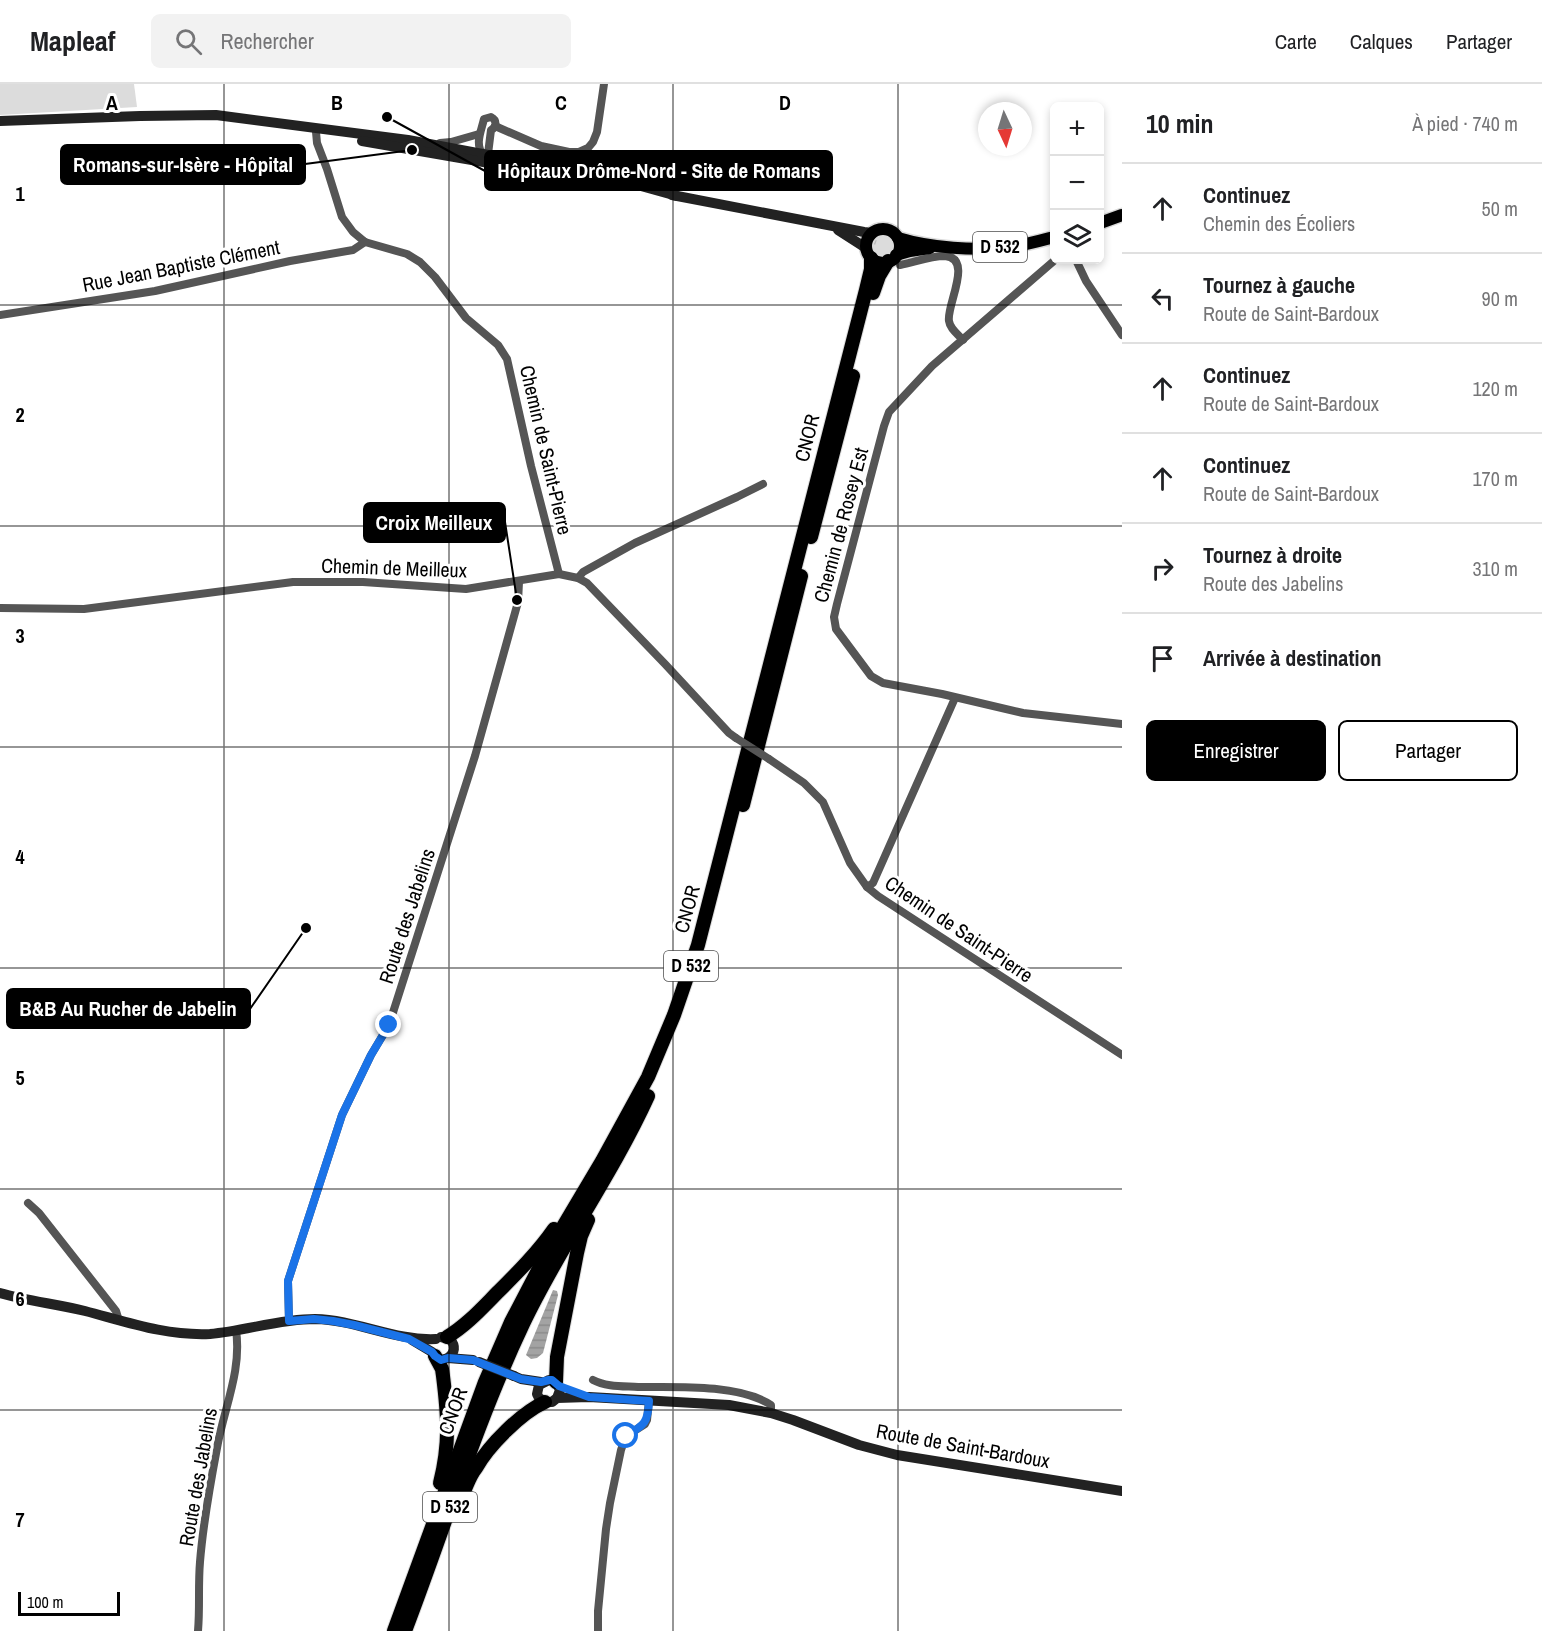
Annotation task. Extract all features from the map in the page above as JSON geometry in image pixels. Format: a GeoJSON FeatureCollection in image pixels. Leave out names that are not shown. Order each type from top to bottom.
{"type":"FeatureCollection","features":[{"type":"Feature","properties":{"kind":"highway","name":"CNOR"},"geometry":{"type":"LineString","coordinates":[[399,1628],[485,1382],[511,1322],[545,1257],[648,1077],[698,945],[871,269],[869,253]]}},
{"type":"Feature","properties":{"kind":"highway","name":"CNOR"},"geometry":{"type":"LineString","coordinates":[[399,1628],[429,1564],[509,1354],[555,1262],[634,1128],[672,1041],[706,947],[841,428],[873,292],[879,276],[895,261]]}},
{"type":"Feature","properties":{"kind":"highway"},"geometry":{"type":"LineString","coordinates":[[557,1384],[557,1357],[581,1236],[634,1128]]}},
{"type":"Feature","properties":{"kind":"highway"},"geometry":{"type":"LineString","coordinates":[[446,1340],[468,1323],[520,1270],[549,1236],[602,1161]]}},
{"type":"Feature","properties":{"kind":"highway"},"geometry":{"type":"LineString","coordinates":[[399,1628],[411,1569],[431,1513],[446,1459],[448,1431],[446,1396],[438,1356]]}},
{"type":"Feature","properties":{"kind":"highway"},"geometry":{"type":"LineString","coordinates":[[429,1564],[476,1467],[545,1393]]}},
{"type":"Feature","properties":{"kind":"main road"},"geometry":{"type":"LineString","coordinates":[[0,121],[216,115],[408,140],[580,172],[677,196]]}},
{"type":"Feature","properties":{"kind":"main road"},"geometry":{"type":"LineString","coordinates":[[288,125],[451,157],[872,233]]}},
{"type":"Feature","properties":{"kind":"main road"},"geometry":{"type":"LineString","coordinates":[[1104,222],[1122,215]]}},
{"type":"Feature","properties":{"kind":"main road"},"geometry":{"type":"LineString","coordinates":[[822,223],[840,231],[869,253],[882,262],[895,261],[899,250],[898,238],[885,229],[872,233],[866,242],[869,253]]}},
{"type":"Feature","properties":{"kind":"main road","name":"D 532"},"geometry":{"type":"LineString","coordinates":[[898,238],[945,247]]}},
{"type":"Feature","properties":{"kind":"main road","name":"D 532"},"geometry":{"type":"LineString","coordinates":[[895,261],[910,251],[945,247],[1008,247],[1050,238]]}},
{"type":"Feature","properties":{"kind":"main road"},"geometry":{"type":"LineString","coordinates":[[0,1293],[86,1311],[152,1329],[187,1334],[211,1334],[314,1319],[333,1321],[409,1339],[446,1340],[476,1361],[518,1378],[545,1393],[560,1390],[557,1384],[549,1380],[545,1393]]}},
{"type":"Feature","properties":{"kind":"main road"},"geometry":{"type":"LineString","coordinates":[[409,1339],[438,1356],[476,1361]]}},
{"type":"Feature","properties":{"kind":"main road"},"geometry":{"type":"LineString","coordinates":[[438,1356],[432,1345],[446,1340]]}},
{"type":"Feature","properties":{"kind":"main road"},"geometry":{"type":"LineString","coordinates":[[438,1356],[454,1353],[446,1340]]}},
{"type":"Feature","properties":{"kind":"main road","name":"Route de Saint-Bardoux"},"geometry":{"type":"LineString","coordinates":[[557,1384],[589,1397]]}},
{"type":"Feature","properties":{"kind":"main road","name":"Route de Saint-Bardoux"},"geometry":{"type":"LineString","coordinates":[[545,1393],[729,1405],[771,1413],[859,1445],[897,1455],[1122,1491]]}},
{"type":"Feature","properties":{"kind":"street"},"geometry":{"type":"LineString","coordinates":[[408,140],[444,143],[487,129],[511,132],[541,146],[569,153],[579,152],[588,148],[597,132],[604,84]]}},
{"type":"Feature","properties":{"kind":"street"},"geometry":{"type":"LineString","coordinates":[[485,155],[487,129]]}},
{"type":"Feature","properties":{"kind":"street"},"geometry":{"type":"LineString","coordinates":[[487,129],[478,143],[485,155],[497,165]]}},
{"type":"Feature","properties":{"kind":"street"},"geometry":{"type":"LineString","coordinates":[[316,132],[317,143],[342,217],[353,232],[365,242]]}},
{"type":"Feature","properties":{"kind":"street"},"geometry":{"type":"LineString","coordinates":[[451,157],[485,155]]}},
{"type":"Feature","properties":{"kind":"street","name":"Rue Jean Baptiste Clément"},"geometry":{"type":"LineString","coordinates":[[0,315],[155,291],[290,261],[353,250],[365,242]]}},
{"type":"Feature","properties":{"kind":"street","name":"Chemin de Saint-Pierre"},"geometry":{"type":"LineString","coordinates":[[365,242],[407,254],[420,262],[435,277],[466,318],[498,345],[507,359],[531,466],[559,574]]}},
{"type":"Feature","properties":{"kind":"street"},"geometry":{"type":"LineString","coordinates":[[895,261],[944,256],[952,257],[957,262],[959,269],[948,319],[951,327],[963,340]]}},
{"type":"Feature","properties":{"kind":"street","name":"Chemin de Rosey Est"},"geometry":{"type":"LineString","coordinates":[[1050,264],[932,366],[887,417],[834,617],[836,629],[874,678],[883,683],[1023,713],[1122,724]]}},
{"type":"Feature","properties":{"kind":"street"},"geometry":{"type":"LineString","coordinates":[[1078,264],[1086,281],[1122,335]]}},
{"type":"Feature","properties":{"kind":"street"},"geometry":{"type":"LineString","coordinates":[[578,578],[583,572],[635,543],[763,484]]}},
{"type":"Feature","properties":{"kind":"street","name":"Chemin de Meilleux"},"geometry":{"type":"LineString","coordinates":[[0,608],[84,609],[293,582],[363,582],[466,590],[559,574],[578,578]]}},
{"type":"Feature","properties":{"kind":"street","name":"Chemin de Saint-Pierre"},"geometry":{"type":"LineString","coordinates":[[578,578],[587,583],[729,733],[804,783],[823,802],[850,863],[867,887],[888,903],[1122,1055]]}},
{"type":"Feature","properties":{"kind":"street","name":"Route des Jabelins"},"geometry":{"type":"LineString","coordinates":[[289,1321],[288,1281],[342,1115],[371,1055],[389,1025],[475,756],[518,602],[519,582]]}},
{"type":"Feature","properties":{"kind":"street"},"geometry":{"type":"LineString","coordinates":[[867,887],[873,883],[955,698]]}},
{"type":"Feature","properties":{"kind":"street"},"geometry":{"type":"LineString","coordinates":[[28,1203],[39,1213],[116,1311],[119,1321]]}},
{"type":"Feature","properties":{"kind":"street","name":"Route des Jabelins"},"geometry":{"type":"LineString","coordinates":[[198,1631],[202,1545],[222,1422],[238,1358],[236,1330]]}},
{"type":"Feature","properties":{"kind":"street"},"geometry":{"type":"LineString","coordinates":[[593,1380],[622,1386],[706,1389],[740,1394],[771,1405],[771,1413]]}},
{"type":"Feature","properties":{"kind":"street"},"geometry":{"type":"LineString","coordinates":[[598,1631],[606,1529],[619,1461],[626,1436],[645,1424],[649,1401]]}},
{"type":"Feature","properties":{"kind":"green space"},"geometry":{"type":"Polygon","coordinates":[[[0,84],[134,84],[137,107],[0,115],[0,84]]]}},
{"type":"Feature","properties":{"kind":"green space"},"geometry":{"type":"Polygon","coordinates":[[[883,234],[891,237],[894,245],[891,253],[883,256],[875,253],[872,245],[875,237],[883,234]]]}},
{"type":"Feature","properties":{"kind":"shaded area"},"geometry":{"type":"Polygon","coordinates":[[[553,1290],[557,1291],[558,1295],[543,1353],[531,1359],[526,1355],[553,1290]]]}},
{"type":"Feature","properties":{"kind":"place","name":"Hôpitaux Drôme-Nord - Site de Romans"},"geometry":{"type":"Point","coordinates":[387,117]}},
{"type":"Feature","properties":{"kind":"place","name":"Romans-sur-Isère - Hôpital"},"geometry":{"type":"Point","coordinates":[412,150]}},
{"type":"Feature","properties":{"kind":"place","name":"Croix Meilleux"},"geometry":{"type":"Point","coordinates":[517,600]}},
{"type":"Feature","properties":{"kind":"place","name":"B&B Au Rucher de Jabelin"},"geometry":{"type":"Point","coordinates":[306,928]}},
{"type":"Feature","properties":{"kind":"route"},"geometry":{"type":"LineString","coordinates":[[389,1025],[371,1055],[342,1115],[288,1281],[289,1321],[314,1319],[354,1325],[409,1339],[441,1360],[448,1358],[473,1360],[521,1379],[541,1382],[552,1380],[572,1392],[589,1397],[649,1401],[645,1424],[626,1436]]}}]}
